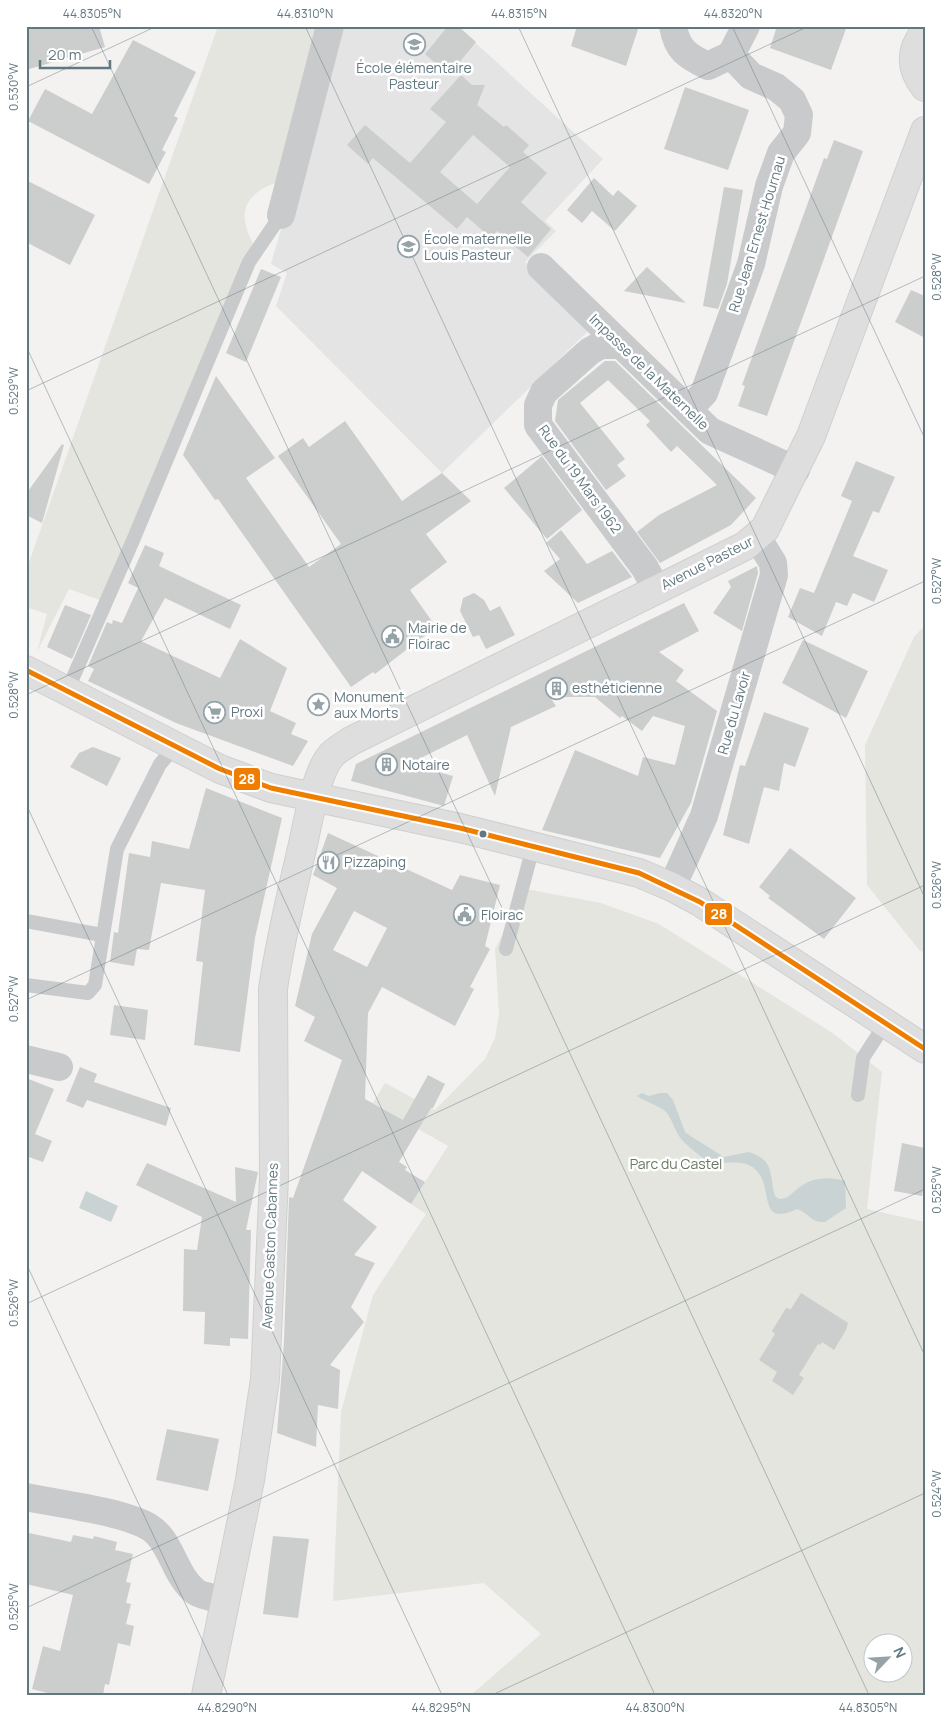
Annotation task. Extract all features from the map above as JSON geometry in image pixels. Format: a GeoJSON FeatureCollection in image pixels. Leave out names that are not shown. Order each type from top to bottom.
{"type":"FeatureCollection","features":[{"type":"Feature","properties":{"kind":"main road"},"geometry":{"type":"LineString","coordinates":[[925,32],[918,41],[914,53],[913,66],[918,78],[925,87]]}},
{"type":"Feature","properties":{"kind":"main road","name":"Avenue Pasteur"},"geometry":{"type":"LineString","coordinates":[[314,796],[330,757],[351,741],[745,546],[765,529],[796,470],[811,436],[925,131]]}},
{"type":"Feature","properties":{"kind":"main road"},"geometry":{"type":"LineString","coordinates":[[26,670],[68,689],[220,769],[271,788],[388,811],[638,873],[672,887],[700,902],[925,1050]]}},
{"type":"Feature","properties":{"kind":"main road","name":"Avenue Gaston Cabannes"},"geometry":{"type":"LineString","coordinates":[[206,1695],[258,1434],[265,1379],[274,1178],[273,989],[277,960],[314,796]]}},
{"type":"Feature","properties":{"kind":"street"},"geometry":{"type":"LineString","coordinates":[[281,215],[330,26]]}},
{"type":"Feature","properties":{"kind":"street"},"geometry":{"type":"LineString","coordinates":[[673,26],[677,44],[691,57],[708,66],[731,55],[746,26]]}},
{"type":"Feature","properties":{"kind":"street","name":"Rue Jean Ernest Hournau"},"geometry":{"type":"LineString","coordinates":[[688,410],[704,393],[751,264],[769,186],[781,153],[797,132],[799,115],[792,100],[776,87],[751,76],[731,55]]}},
{"type":"Feature","properties":{"kind":"street","name":"Impasse de la Maternelle"},"geometry":{"type":"LineString","coordinates":[[542,267],[619,345],[710,431],[796,470]]}},
{"type":"Feature","properties":{"kind":"street","name":"Rue du 19 Mars 1962"},"geometry":{"type":"LineString","coordinates":[[619,345],[601,345],[590,351],[544,392],[538,405],[538,425],[645,568],[656,589]]}},
{"type":"Feature","properties":{"kind":"street","name":"Rue du Lavoir"},"geometry":{"type":"LineString","coordinates":[[672,887],[704,816],[774,575],[773,563],[757,537]]}},
{"type":"Feature","properties":{"kind":"street"},"geometry":{"type":"LineString","coordinates":[[26,1059],[59,1067]]}},
{"type":"Feature","properties":{"kind":"street"},"geometry":{"type":"LineString","coordinates":[[26,1497],[132,1519],[150,1528],[159,1535],[190,1586],[197,1592],[226,1600]]}},
{"type":"Feature","properties":{"kind":"lane"},"geometry":{"type":"LineString","coordinates":[[68,689],[134,538],[249,262],[281,215]]}},
{"type":"Feature","properties":{"kind":"lane"},"geometry":{"type":"LineString","coordinates":[[26,984],[88,993],[95,985],[117,849],[160,764],[175,747]]}},
{"type":"Feature","properties":{"kind":"lane"},"geometry":{"type":"LineString","coordinates":[[506,949],[533,847]]}},
{"type":"Feature","properties":{"kind":"lane"},"geometry":{"type":"LineString","coordinates":[[26,921],[102,935]]}},
{"type":"Feature","properties":{"kind":"lane"},"geometry":{"type":"LineString","coordinates":[[858,1095],[863,1058],[886,1024]]}},
{"type":"Feature","properties":{"kind":"shaded area","name":"École maternelle Louis Pasteur"},"geometry":{"type":"Polygon","coordinates":[[[339,26],[457,26],[603,159],[545,221],[556,231],[525,262],[590,329],[442,473],[276,306],[287,273],[271,264],[339,26]]]}},
{"type":"Feature","properties":{"kind":"shaded area"},"geometry":{"type":"Polygon","coordinates":[[[642,1093],[649,1096],[667,1093],[673,1100],[685,1132],[724,1157],[749,1152],[763,1159],[770,1169],[775,1196],[779,1199],[788,1196],[807,1182],[832,1178],[845,1181],[846,1208],[825,1222],[816,1221],[797,1209],[776,1213],[768,1203],[761,1177],[756,1170],[745,1164],[718,1163],[702,1158],[682,1140],[667,1113],[637,1096],[642,1093]]]}},
{"type":"Feature","properties":{"kind":"shaded area"},"geometry":{"type":"Polygon","coordinates":[[[86,1191],[118,1206],[111,1222],[79,1208],[86,1191]]]}},
{"type":"Feature","properties":{"kind":"green space"},"geometry":{"type":"Polygon","coordinates":[[[218,26],[324,26],[286,180],[263,188],[256,193],[247,205],[245,221],[253,244],[100,600],[69,589],[37,652],[47,614],[26,607],[26,571],[218,26]]]}},
{"type":"Feature","properties":{"kind":"green space"},"geometry":{"type":"Polygon","coordinates":[[[925,625],[925,952],[920,951],[867,885],[865,745],[914,637],[925,625]]]}},
{"type":"Feature","properties":{"kind":"green space","name":"Parc du Castel"},"geometry":{"type":"Polygon","coordinates":[[[515,887],[601,903],[659,924],[834,1034],[882,1072],[867,1209],[925,1222],[925,1695],[471,1695],[541,1634],[484,1583],[333,1601],[341,1412],[373,1295],[426,1214],[411,1204],[448,1146],[373,1103],[385,1083],[435,1110],[485,1059],[495,1038],[499,1014],[495,949],[510,920],[515,887]]]}},
{"type":"Feature","properties":{"kind":"building"},"geometry":{"type":"Polygon","coordinates":[[[26,26],[99,26],[105,47],[26,70],[26,26]]]}},
{"type":"Feature","properties":{"kind":"building"},"geometry":{"type":"Polygon","coordinates":[[[448,26],[458,26],[476,42],[449,75],[425,54],[448,26]]]}},
{"type":"Feature","properties":{"kind":"building"},"geometry":{"type":"Polygon","coordinates":[[[577,26],[639,26],[626,66],[571,46],[577,26]]]}},
{"type":"Feature","properties":{"kind":"building"},"geometry":{"type":"Polygon","coordinates":[[[777,26],[847,26],[831,70],[770,48],[777,26]]]}},
{"type":"Feature","properties":{"kind":"building"},"geometry":{"type":"Polygon","coordinates":[[[133,40],[196,72],[174,116],[178,118],[162,150],[166,152],[149,184],[28,121],[45,89],[92,114],[133,40]]]}},
{"type":"Feature","properties":{"kind":"building"},"geometry":{"type":"Polygon","coordinates":[[[461,75],[472,85],[485,85],[477,105],[504,127],[506,125],[529,145],[523,152],[547,173],[521,202],[551,229],[528,257],[497,231],[491,238],[467,217],[457,229],[373,158],[368,164],[347,145],[365,125],[410,163],[446,122],[430,109],[461,75]],[[473,135],[440,172],[477,204],[510,167],[473,135]]]}},
{"type":"Feature","properties":{"kind":"building"},"geometry":{"type":"Polygon","coordinates":[[[685,87],[749,110],[728,170],[664,149],[685,87]]]}},
{"type":"Feature","properties":{"kind":"building"},"geometry":{"type":"Polygon","coordinates":[[[834,140],[863,151],[767,416],[738,406],[745,386],[742,385],[824,158],[827,159],[834,140]]]}},
{"type":"Feature","properties":{"kind":"building"},"geometry":{"type":"Polygon","coordinates":[[[594,178],[613,196],[618,190],[637,206],[615,231],[592,211],[582,223],[567,210],[594,178]]]}},
{"type":"Feature","properties":{"kind":"building"},"geometry":{"type":"Polygon","coordinates":[[[26,180],[95,215],[70,265],[26,242],[26,180]]]}},
{"type":"Feature","properties":{"kind":"building"},"geometry":{"type":"Polygon","coordinates":[[[724,187],[743,190],[727,284],[718,309],[703,306],[724,187]]]}},
{"type":"Feature","properties":{"kind":"building"},"geometry":{"type":"Polygon","coordinates":[[[647,267],[686,303],[624,291],[647,267]]]}},
{"type":"Feature","properties":{"kind":"building"},"geometry":{"type":"Polygon","coordinates":[[[261,269],[281,277],[246,362],[226,353],[261,269]]]}},
{"type":"Feature","properties":{"kind":"building"},"geometry":{"type":"Polygon","coordinates":[[[911,290],[925,296],[925,338],[895,322],[911,290]]]}},
{"type":"Feature","properties":{"kind":"building"},"geometry":{"type":"Polygon","coordinates":[[[605,361],[615,361],[756,498],[731,525],[660,563],[637,532],[659,515],[717,485],[677,446],[671,452],[646,425],[650,421],[608,380],[580,403],[625,459],[617,465],[626,476],[606,490],[555,421],[558,400],[605,361]]]}},
{"type":"Feature","properties":{"kind":"building"},"geometry":{"type":"Polygon","coordinates":[[[216,376],[275,458],[246,478],[309,567],[341,544],[278,456],[303,438],[309,447],[345,421],[402,501],[442,473],[471,501],[426,534],[447,562],[410,590],[436,627],[375,674],[373,672],[351,687],[218,499],[215,500],[183,455],[216,376]]]}},
{"type":"Feature","properties":{"kind":"building"},"geometry":{"type":"Polygon","coordinates":[[[62,444],[64,445],[42,523],[26,515],[26,494],[62,444]]]}},
{"type":"Feature","properties":{"kind":"building"},"geometry":{"type":"Polygon","coordinates":[[[542,456],[582,510],[547,539],[504,488],[542,456]]]}},
{"type":"Feature","properties":{"kind":"building"},"geometry":{"type":"Polygon","coordinates":[[[856,461],[895,477],[879,513],[873,511],[853,556],[888,570],[874,602],[853,593],[847,606],[836,602],[822,636],[788,617],[800,588],[814,593],[852,501],[841,496],[856,461]]]}},
{"type":"Feature","properties":{"kind":"building"},"geometry":{"type":"Polygon","coordinates":[[[561,530],[587,564],[612,551],[632,577],[578,603],[544,571],[560,559],[546,543],[561,530]]]}},
{"type":"Feature","properties":{"kind":"building"},"geometry":{"type":"Polygon","coordinates":[[[145,545],[164,553],[159,566],[241,605],[230,629],[165,598],[141,641],[220,678],[240,639],[287,668],[270,711],[296,723],[291,734],[308,741],[293,766],[176,723],[88,681],[94,669],[88,666],[107,622],[112,624],[113,620],[122,623],[138,588],[128,583],[145,545]]]}},
{"type":"Feature","properties":{"kind":"building"},"geometry":{"type":"Polygon","coordinates":[[[757,566],[758,573],[742,631],[713,613],[731,587],[728,581],[757,566]]]}},
{"type":"Feature","properties":{"kind":"building"},"geometry":{"type":"Polygon","coordinates":[[[474,593],[484,600],[490,611],[500,606],[515,635],[486,649],[479,635],[473,637],[460,611],[463,598],[474,593]]]}},
{"type":"Feature","properties":{"kind":"building"},"geometry":{"type":"Polygon","coordinates":[[[684,603],[699,631],[659,652],[684,670],[676,681],[717,711],[691,803],[660,858],[542,830],[575,750],[638,776],[643,757],[675,765],[685,726],[653,716],[642,731],[622,716],[620,718],[595,697],[550,697],[556,706],[511,727],[495,796],[467,735],[409,764],[453,776],[444,806],[351,781],[356,764],[684,603]]]}},
{"type":"Feature","properties":{"kind":"building"},"geometry":{"type":"Polygon","coordinates":[[[65,605],[91,615],[72,659],[47,647],[65,605]]]}},
{"type":"Feature","properties":{"kind":"building"},"geometry":{"type":"Polygon","coordinates":[[[803,640],[868,671],[846,718],[782,683],[803,640]]]}},
{"type":"Feature","properties":{"kind":"building"},"geometry":{"type":"Polygon","coordinates":[[[764,712],[809,728],[795,767],[784,763],[779,791],[764,787],[749,844],[723,835],[740,765],[745,766],[764,712]]]}},
{"type":"Feature","properties":{"kind":"building"},"geometry":{"type":"Polygon","coordinates":[[[93,747],[121,758],[107,786],[70,767],[79,753],[93,747]]]}},
{"type":"Feature","properties":{"kind":"building"},"geometry":{"type":"Polygon","coordinates":[[[206,788],[282,818],[255,938],[240,1052],[194,1045],[203,962],[196,961],[205,890],[161,883],[149,950],[137,949],[134,966],[110,962],[114,932],[118,933],[129,853],[150,857],[152,841],[189,849],[206,788]]]}},
{"type":"Feature","properties":{"kind":"building"},"geometry":{"type":"Polygon","coordinates":[[[328,833],[452,890],[460,875],[500,885],[485,946],[490,949],[470,987],[474,989],[455,1026],[382,987],[368,1013],[365,1099],[403,1120],[428,1075],[445,1084],[433,1108],[431,1108],[399,1162],[407,1167],[405,1170],[425,1182],[411,1204],[362,1171],[343,1200],[377,1227],[354,1255],[375,1263],[351,1307],[364,1322],[330,1365],[340,1370],[338,1409],[318,1405],[316,1447],[277,1433],[284,1341],[289,1197],[293,1198],[342,1060],[304,1041],[315,1017],[295,1006],[312,934],[337,888],[313,875],[328,833]],[[354,911],[333,950],[367,967],[387,928],[354,911]]]}},
{"type":"Feature","properties":{"kind":"building"},"geometry":{"type":"Polygon","coordinates":[[[790,848],[856,898],[824,939],[768,898],[770,896],[759,887],[790,848]]]}},
{"type":"Feature","properties":{"kind":"building"},"geometry":{"type":"Polygon","coordinates":[[[114,1005],[148,1010],[145,1040],[110,1035],[114,1005]]]}},
{"type":"Feature","properties":{"kind":"building"},"geometry":{"type":"Polygon","coordinates":[[[80,1067],[97,1074],[94,1082],[171,1108],[166,1126],[87,1100],[83,1108],[66,1101],[80,1067]]]}},
{"type":"Feature","properties":{"kind":"building"},"geometry":{"type":"Polygon","coordinates":[[[26,1078],[54,1089],[35,1134],[52,1141],[43,1162],[26,1156],[26,1078]]]}},
{"type":"Feature","properties":{"kind":"building"},"geometry":{"type":"Polygon","coordinates":[[[902,1143],[925,1148],[925,1177],[922,1196],[894,1191],[902,1143]]]}},
{"type":"Feature","properties":{"kind":"building"},"geometry":{"type":"Polygon","coordinates":[[[147,1163],[236,1202],[235,1167],[258,1172],[246,1230],[251,1230],[248,1339],[230,1338],[230,1346],[204,1344],[205,1312],[183,1311],[184,1249],[197,1250],[202,1217],[136,1185],[147,1163]]]}},
{"type":"Feature","properties":{"kind":"building"},"geometry":{"type":"Polygon","coordinates":[[[801,1293],[848,1323],[834,1350],[822,1342],[820,1345],[818,1344],[799,1375],[804,1378],[793,1395],[772,1381],[777,1372],[759,1360],[775,1334],[772,1331],[786,1308],[791,1309],[801,1293]]]}},
{"type":"Feature","properties":{"kind":"building"},"geometry":{"type":"Polygon","coordinates":[[[167,1429],[219,1439],[208,1491],[156,1480],[167,1429]]]}},
{"type":"Feature","properties":{"kind":"building"},"geometry":{"type":"Polygon","coordinates":[[[29,1533],[71,1542],[73,1535],[93,1539],[94,1536],[117,1542],[115,1550],[133,1554],[126,1582],[131,1583],[126,1603],[131,1604],[126,1624],[134,1626],[130,1646],[118,1643],[109,1685],[105,1684],[103,1695],[55,1695],[32,1689],[43,1646],[60,1651],[73,1595],[26,1584],[26,1547],[29,1533]]]}},
{"type":"Feature","properties":{"kind":"building"},"geometry":{"type":"Polygon","coordinates":[[[273,1536],[309,1539],[298,1618],[263,1614],[273,1536]]]}},
{"type":"Feature","properties":{"kind":"transit line","name":"28"},"geometry":{"type":"LineString","coordinates":[[26,670],[220,769],[271,788],[460,828],[639,873],[700,902],[925,1049]]}},
{"type":"Feature","properties":{"kind":"place","name":"École élémentaire Pasteur"},"geometry":{"type":"Point","coordinates":[414,45]}},
{"type":"Feature","properties":{"kind":"place","name":"École maternelle Louis Pasteur"},"geometry":{"type":"Point","coordinates":[408,247]}},
{"type":"Feature","properties":{"kind":"place","name":"Mairie de Floirac"},"geometry":{"type":"Point","coordinates":[392,636]}},
{"type":"Feature","properties":{"kind":"place","name":"esthéticienne"},"geometry":{"type":"Point","coordinates":[556,688]}},
{"type":"Feature","properties":{"kind":"place","name":"Monument aux Morts"},"geometry":{"type":"Point","coordinates":[318,705]}},
{"type":"Feature","properties":{"kind":"place","name":"Proxi"},"geometry":{"type":"Point","coordinates":[215,712]}},
{"type":"Feature","properties":{"kind":"place","name":"Notaire"},"geometry":{"type":"Point","coordinates":[386,765]}},
{"type":"Feature","properties":{"kind":"place","name":"Pizzaping"},"geometry":{"type":"Point","coordinates":[328,862]}},
{"type":"Feature","properties":{"kind":"place","name":"Floirac"},"geometry":{"type":"Point","coordinates":[465,915]}}]}
